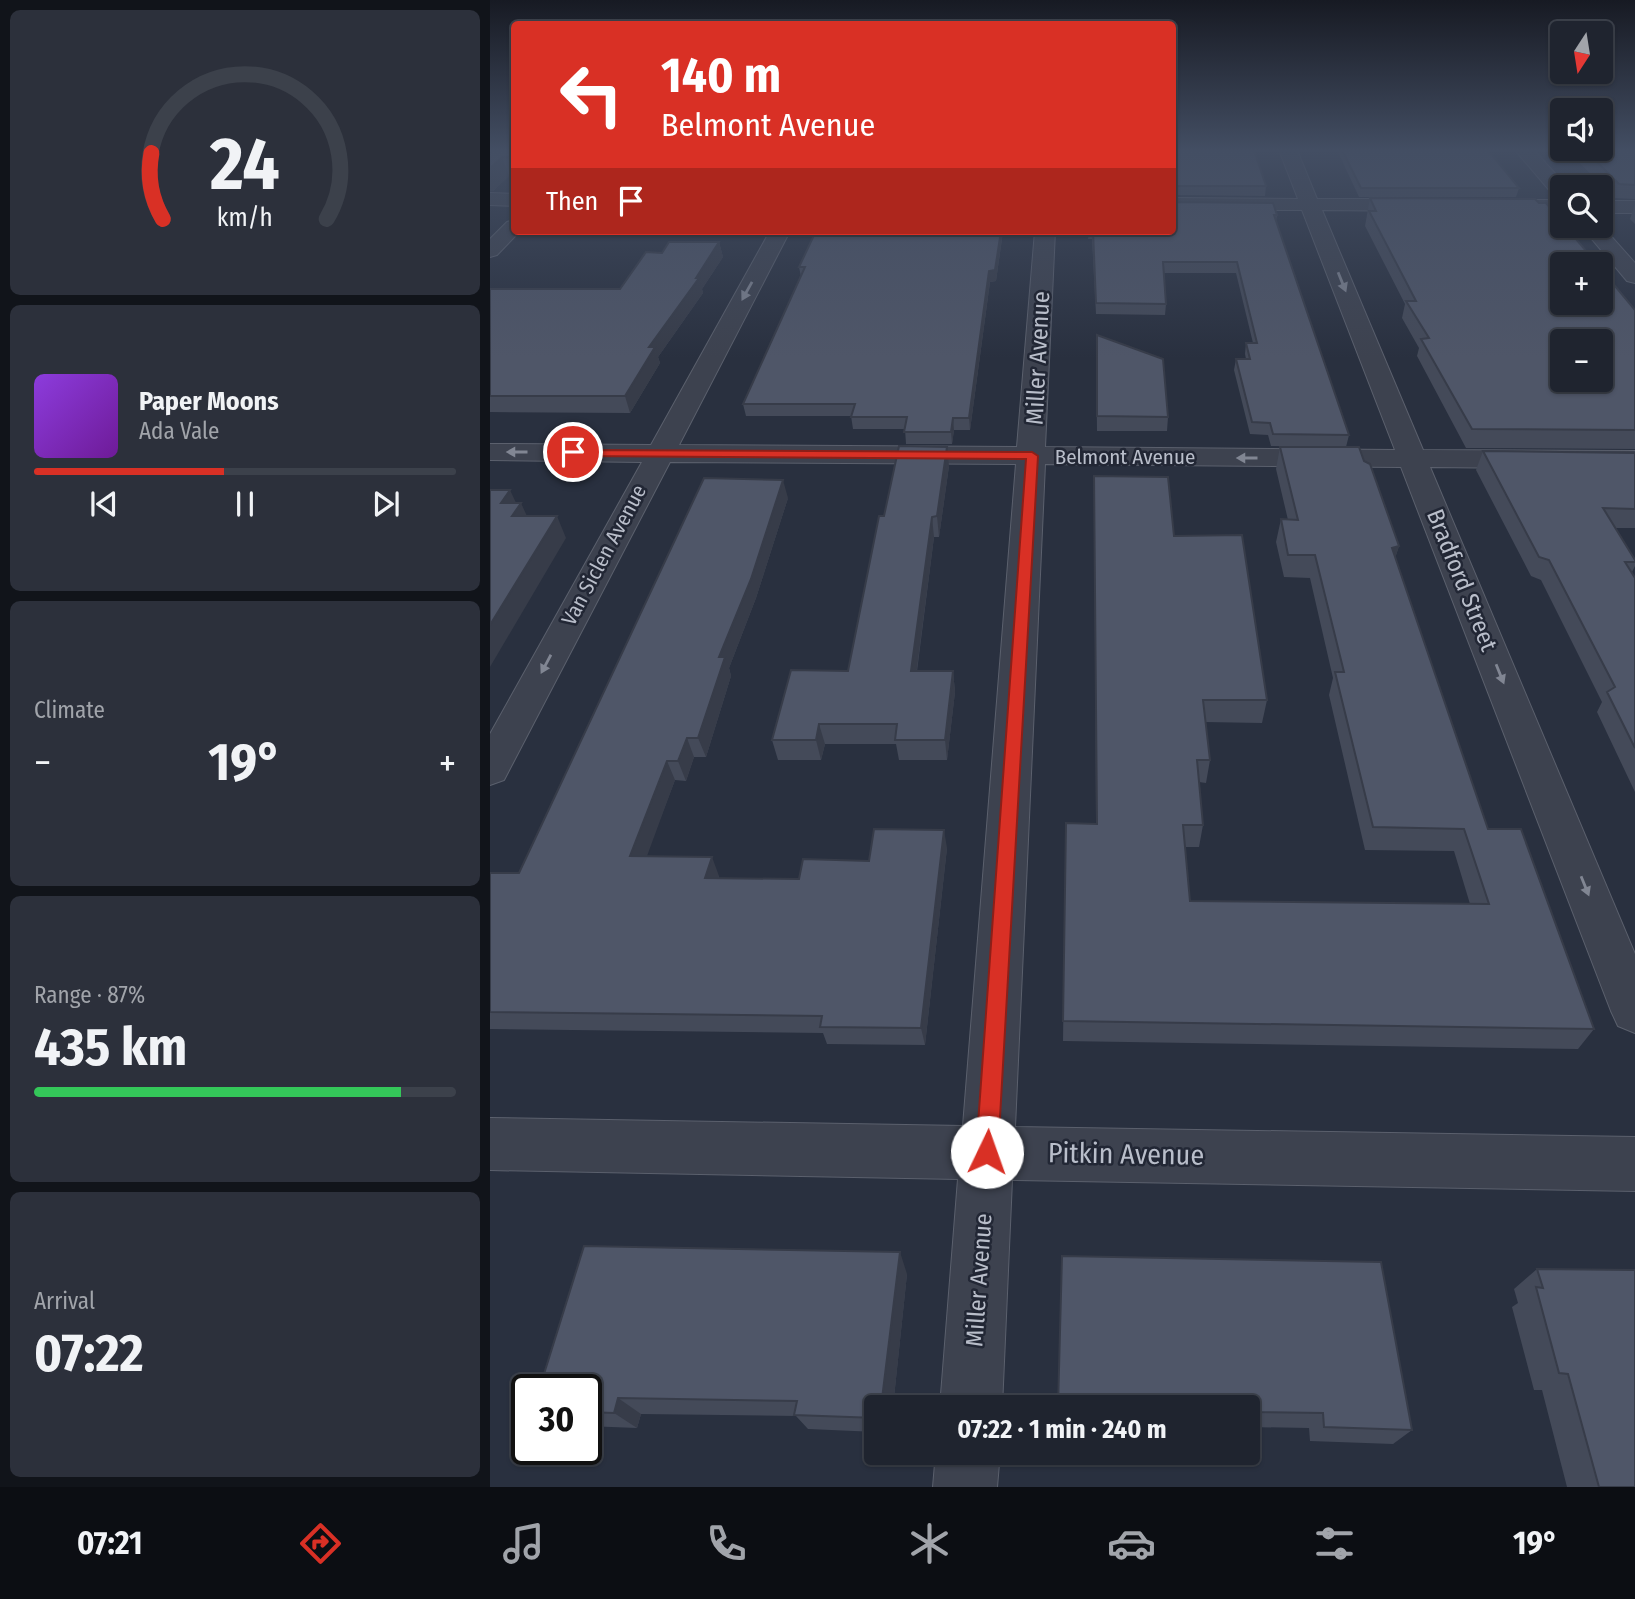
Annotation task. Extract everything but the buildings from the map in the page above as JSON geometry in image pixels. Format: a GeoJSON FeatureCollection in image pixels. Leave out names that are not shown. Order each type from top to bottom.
{"type":"FeatureCollection","features":[{"type":"Feature","properties":{"kind":"street","name":"Bradford Street"},"geometry":{"type":"LineString","coordinates":[[1317,219],[1635,1011]]}},
{"type":"Feature","properties":{"kind":"street"},"geometry":{"type":"LineString","coordinates":[[490,251],[511,229]]}},
{"type":"Feature","properties":{"kind":"street","name":"Van Siclen Avenue"},"geometry":{"type":"LineString","coordinates":[[490,770],[778,235]]}},
{"type":"Feature","properties":{"kind":"street","name":"Miller Avenue"},"geometry":{"type":"LineString","coordinates":[[972,1395],[1045,235]]}},
{"type":"Feature","properties":{"kind":"street"},"geometry":{"type":"LineString","coordinates":[[1602,238],[1635,276]]}},
{"type":"Feature","properties":{"kind":"street","name":"Belmont Avenue"},"geometry":{"type":"LineString","coordinates":[[490,452],[1635,460]]}},
{"type":"Feature","properties":{"kind":"street","name":"Pitkin Avenue"},"geometry":{"type":"LineString","coordinates":[[490,1144],[1635,1164]]}},
{"type":"Feature","properties":{"kind":"street"},"geometry":{"type":"LineString","coordinates":[[965,1487],[967,1465]]}},
{"type":"Feature","properties":{"kind":"route"},"geometry":{"type":"LineString","coordinates":[[573,452],[1032,456],[987,1152]]}}]}
